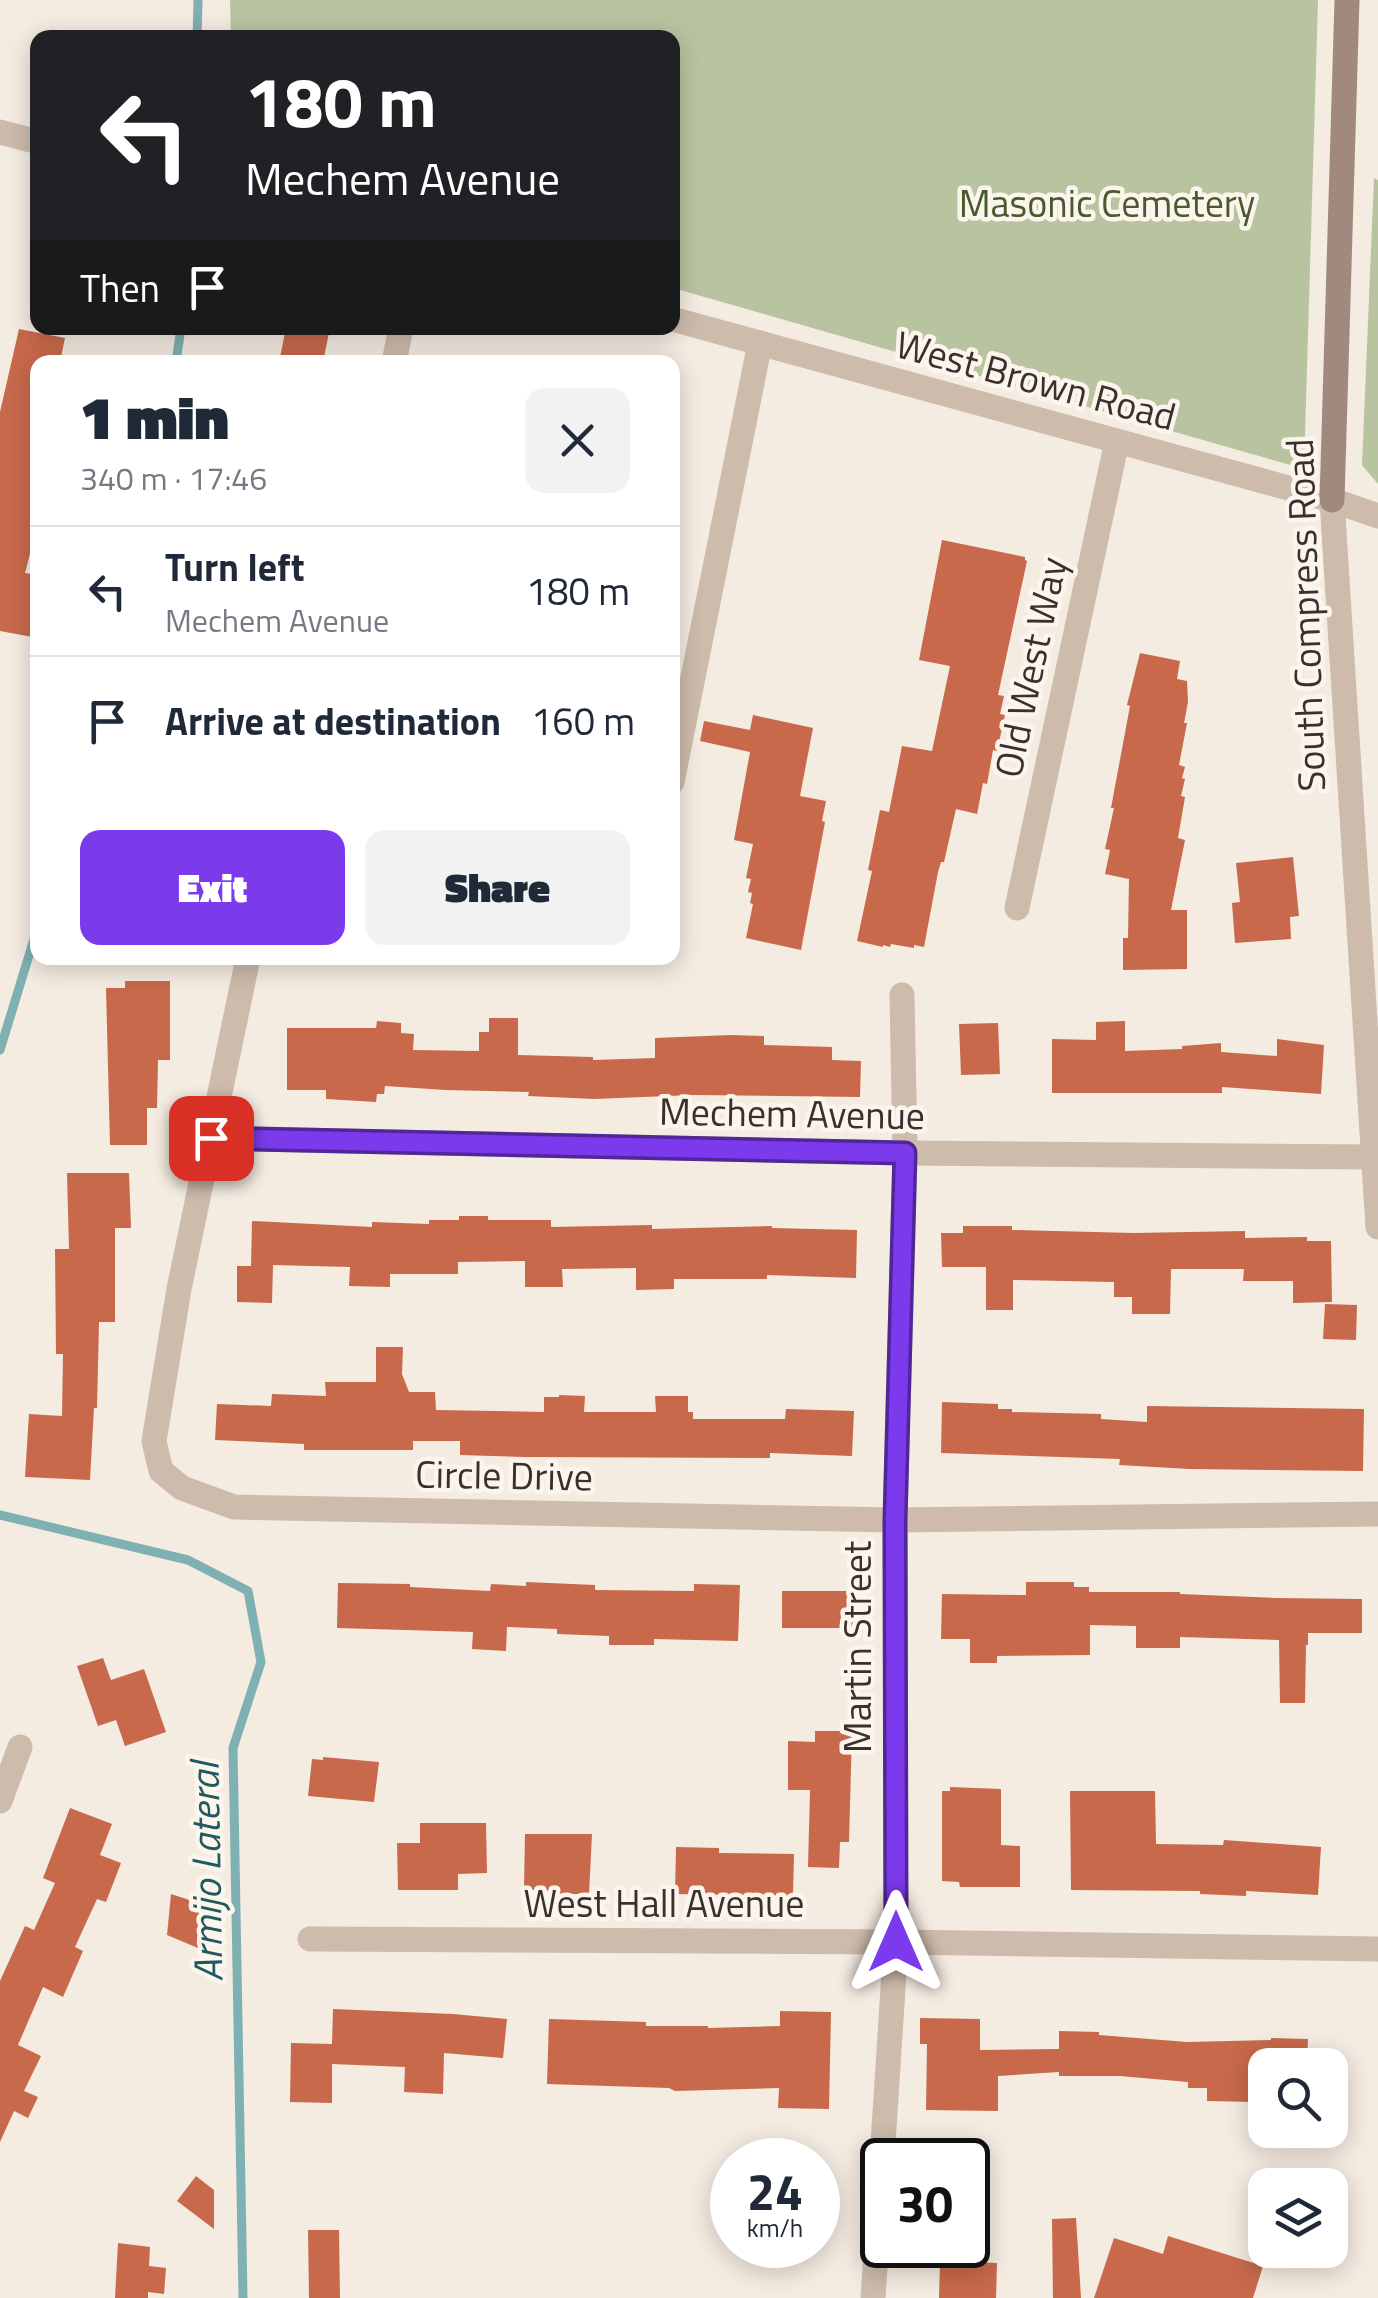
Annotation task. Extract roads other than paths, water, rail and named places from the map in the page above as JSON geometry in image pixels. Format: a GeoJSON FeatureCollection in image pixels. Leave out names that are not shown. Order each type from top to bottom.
{"type":"FeatureCollection","features":[{"type":"Feature","properties":{"kind":"street","name":"South Compress Road"},"geometry":{"type":"LineString","coordinates":[[1348,0],[1332,500],[1378,1227]]}},
{"type":"Feature","properties":{"kind":"street"},"geometry":{"type":"LineString","coordinates":[[0,132],[30,140]]}},
{"type":"Feature","properties":{"kind":"street","name":"West Brown Road"},"geometry":{"type":"LineString","coordinates":[[680,321],[1332,500],[1378,516]]}},
{"type":"Feature","properties":{"kind":"street"},"geometry":{"type":"LineString","coordinates":[[680,742],[760,343]]}},
{"type":"Feature","properties":{"kind":"street","name":"Old West Way"},"geometry":{"type":"LineString","coordinates":[[1017,908],[1117,441]]}},
{"type":"Feature","properties":{"kind":"street","name":"Circle Drive"},"geometry":{"type":"LineString","coordinates":[[247,965],[179,1289],[154,1441],[160,1471],[182,1488],[234,1507],[895,1520],[1378,1514]]}},
{"type":"Feature","properties":{"kind":"street","name":"Martin Street"},"geometry":{"type":"LineString","coordinates":[[873,2298],[896,1942],[895,1520],[905,1153],[902,995]]}},
{"type":"Feature","properties":{"kind":"street","name":"Mechem Avenue"},"geometry":{"type":"LineString","coordinates":[[211,1138],[905,1153],[1372,1157]]}},
{"type":"Feature","properties":{"kind":"street"},"geometry":{"type":"LineString","coordinates":[[0,1800],[20,1747]]}},
{"type":"Feature","properties":{"kind":"street","name":"West Hall Avenue"},"geometry":{"type":"LineString","coordinates":[[310,1940],[1378,1949]]}},
{"type":"Feature","properties":{"kind":"waterway","name":"Armijo Lateral"},"geometry":{"type":"LineString","coordinates":[[197,30],[198,0]]}},
{"type":"Feature","properties":{"kind":"waterway","name":"Armijo Lateral"},"geometry":{"type":"LineString","coordinates":[[177,355],[180,335]]}},
{"type":"Feature","properties":{"kind":"waterway","name":"Armijo Lateral"},"geometry":{"type":"LineString","coordinates":[[0,1050],[30,952]]}},
{"type":"Feature","properties":{"kind":"waterway","name":"Armijo Lateral"},"geometry":{"type":"LineString","coordinates":[[0,1515],[188,1560],[248,1591],[261,1662],[233,1748],[243,2298]]}},
{"type":"Feature","properties":{"kind":"park label","name":"Masonic Cemetery"},"geometry":{"type":"Point","coordinates":[1107,203]}}]}
